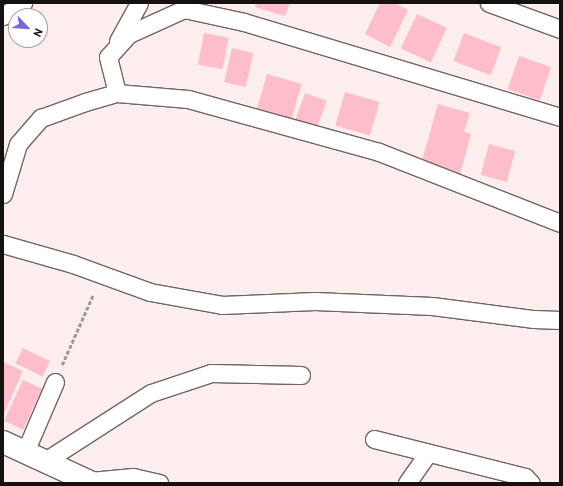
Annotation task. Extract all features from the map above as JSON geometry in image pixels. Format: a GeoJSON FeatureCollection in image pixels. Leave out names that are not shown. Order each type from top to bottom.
{"type":"FeatureCollection","features":[{"type":"Feature","properties":{"kind":"street"},"geometry":{"type":"LineString","coordinates":[[3,16],[23,3]]}},
{"type":"Feature","properties":{"kind":"street"},"geometry":{"type":"LineString","coordinates":[[117,94],[108,57],[139,3]]}},
{"type":"Feature","properties":{"kind":"street"},"geometry":{"type":"LineString","coordinates":[[489,3],[560,29]]}},
{"type":"Feature","properties":{"kind":"street"},"geometry":{"type":"LineString","coordinates":[[108,57],[130,34],[184,9],[244,22],[560,117]]}},
{"type":"Feature","properties":{"kind":"street"},"geometry":{"type":"LineString","coordinates":[[3,194],[18,144],[41,118],[85,102],[117,94],[188,98],[379,152],[560,223]]}},
{"type":"Feature","properties":{"kind":"street"},"geometry":{"type":"LineString","coordinates":[[3,244],[73,264],[150,292],[222,305],[315,301],[432,306],[534,319],[560,320]]}},
{"type":"Feature","properties":{"kind":"street"},"geometry":{"type":"LineString","coordinates":[[45,461],[151,393],[211,373],[301,375]]}},
{"type":"Feature","properties":{"kind":"street"},"geometry":{"type":"LineString","coordinates":[[25,452],[55,382]]}},
{"type":"Feature","properties":{"kind":"street"},"geometry":{"type":"LineString","coordinates":[[374,439],[525,478],[531,483]]}},
{"type":"Feature","properties":{"kind":"street"},"geometry":{"type":"LineString","coordinates":[[3,443],[91,482],[133,477],[159,483]]}},
{"type":"Feature","properties":{"kind":"street"},"geometry":{"type":"LineString","coordinates":[[406,483],[428,453]]}},
{"type":"Feature","properties":{"kind":"path"},"geometry":{"type":"LineString","coordinates":[[55,382],[93,295]]}},
{"type":"Feature","properties":{"kind":"building"},"geometry":{"type":"Polygon","coordinates":[[[256,3],[290,3],[285,16],[255,7],[256,3]]]}},
{"type":"Feature","properties":{"kind":"building"},"geometry":{"type":"Polygon","coordinates":[[[380,3],[394,3],[408,10],[390,47],[365,34],[380,3]]]}},
{"type":"Feature","properties":{"kind":"building"},"geometry":{"type":"Polygon","coordinates":[[[417,14],[447,28],[431,62],[401,48],[417,14]]]}},
{"type":"Feature","properties":{"kind":"building"},"geometry":{"type":"Polygon","coordinates":[[[204,33],[229,38],[222,69],[198,64],[204,33]]]}},
{"type":"Feature","properties":{"kind":"building"},"geometry":{"type":"Polygon","coordinates":[[[464,33],[501,47],[491,75],[453,61],[464,33]]]}},
{"type":"Feature","properties":{"kind":"building"},"geometry":{"type":"Polygon","coordinates":[[[232,48],[253,53],[246,87],[224,82],[232,48]]]}},
{"type":"Feature","properties":{"kind":"building"},"geometry":{"type":"Polygon","coordinates":[[[519,56],[551,67],[540,100],[508,89],[519,56]]]}},
{"type":"Feature","properties":{"kind":"building"},"geometry":{"type":"Polygon","coordinates":[[[267,74],[302,84],[291,120],[257,111],[267,74]]]}},
{"type":"Feature","properties":{"kind":"building"},"geometry":{"type":"Polygon","coordinates":[[[345,92],[380,102],[370,136],[335,126],[345,92]]]}},
{"type":"Feature","properties":{"kind":"building"},"geometry":{"type":"Polygon","coordinates":[[[305,93],[327,101],[317,128],[295,120],[305,93]]]}},
{"type":"Feature","properties":{"kind":"building"},"geometry":{"type":"Polygon","coordinates":[[[438,104],[470,113],[464,132],[471,134],[460,175],[421,164],[438,104]]]}},
{"type":"Feature","properties":{"kind":"building"},"geometry":{"type":"Polygon","coordinates":[[[489,144],[515,151],[507,182],[481,175],[489,144]]]}},
{"type":"Feature","properties":{"kind":"building"},"geometry":{"type":"Polygon","coordinates":[[[23,348],[50,361],[43,376],[16,363],[23,348]]]}},
{"type":"Feature","properties":{"kind":"building"},"geometry":{"type":"Polygon","coordinates":[[[3,362],[23,371],[3,416],[3,362]]]}},
{"type":"Feature","properties":{"kind":"building"},"geometry":{"type":"Polygon","coordinates":[[[23,380],[42,389],[23,430],[4,421],[23,380]]]}}]}
